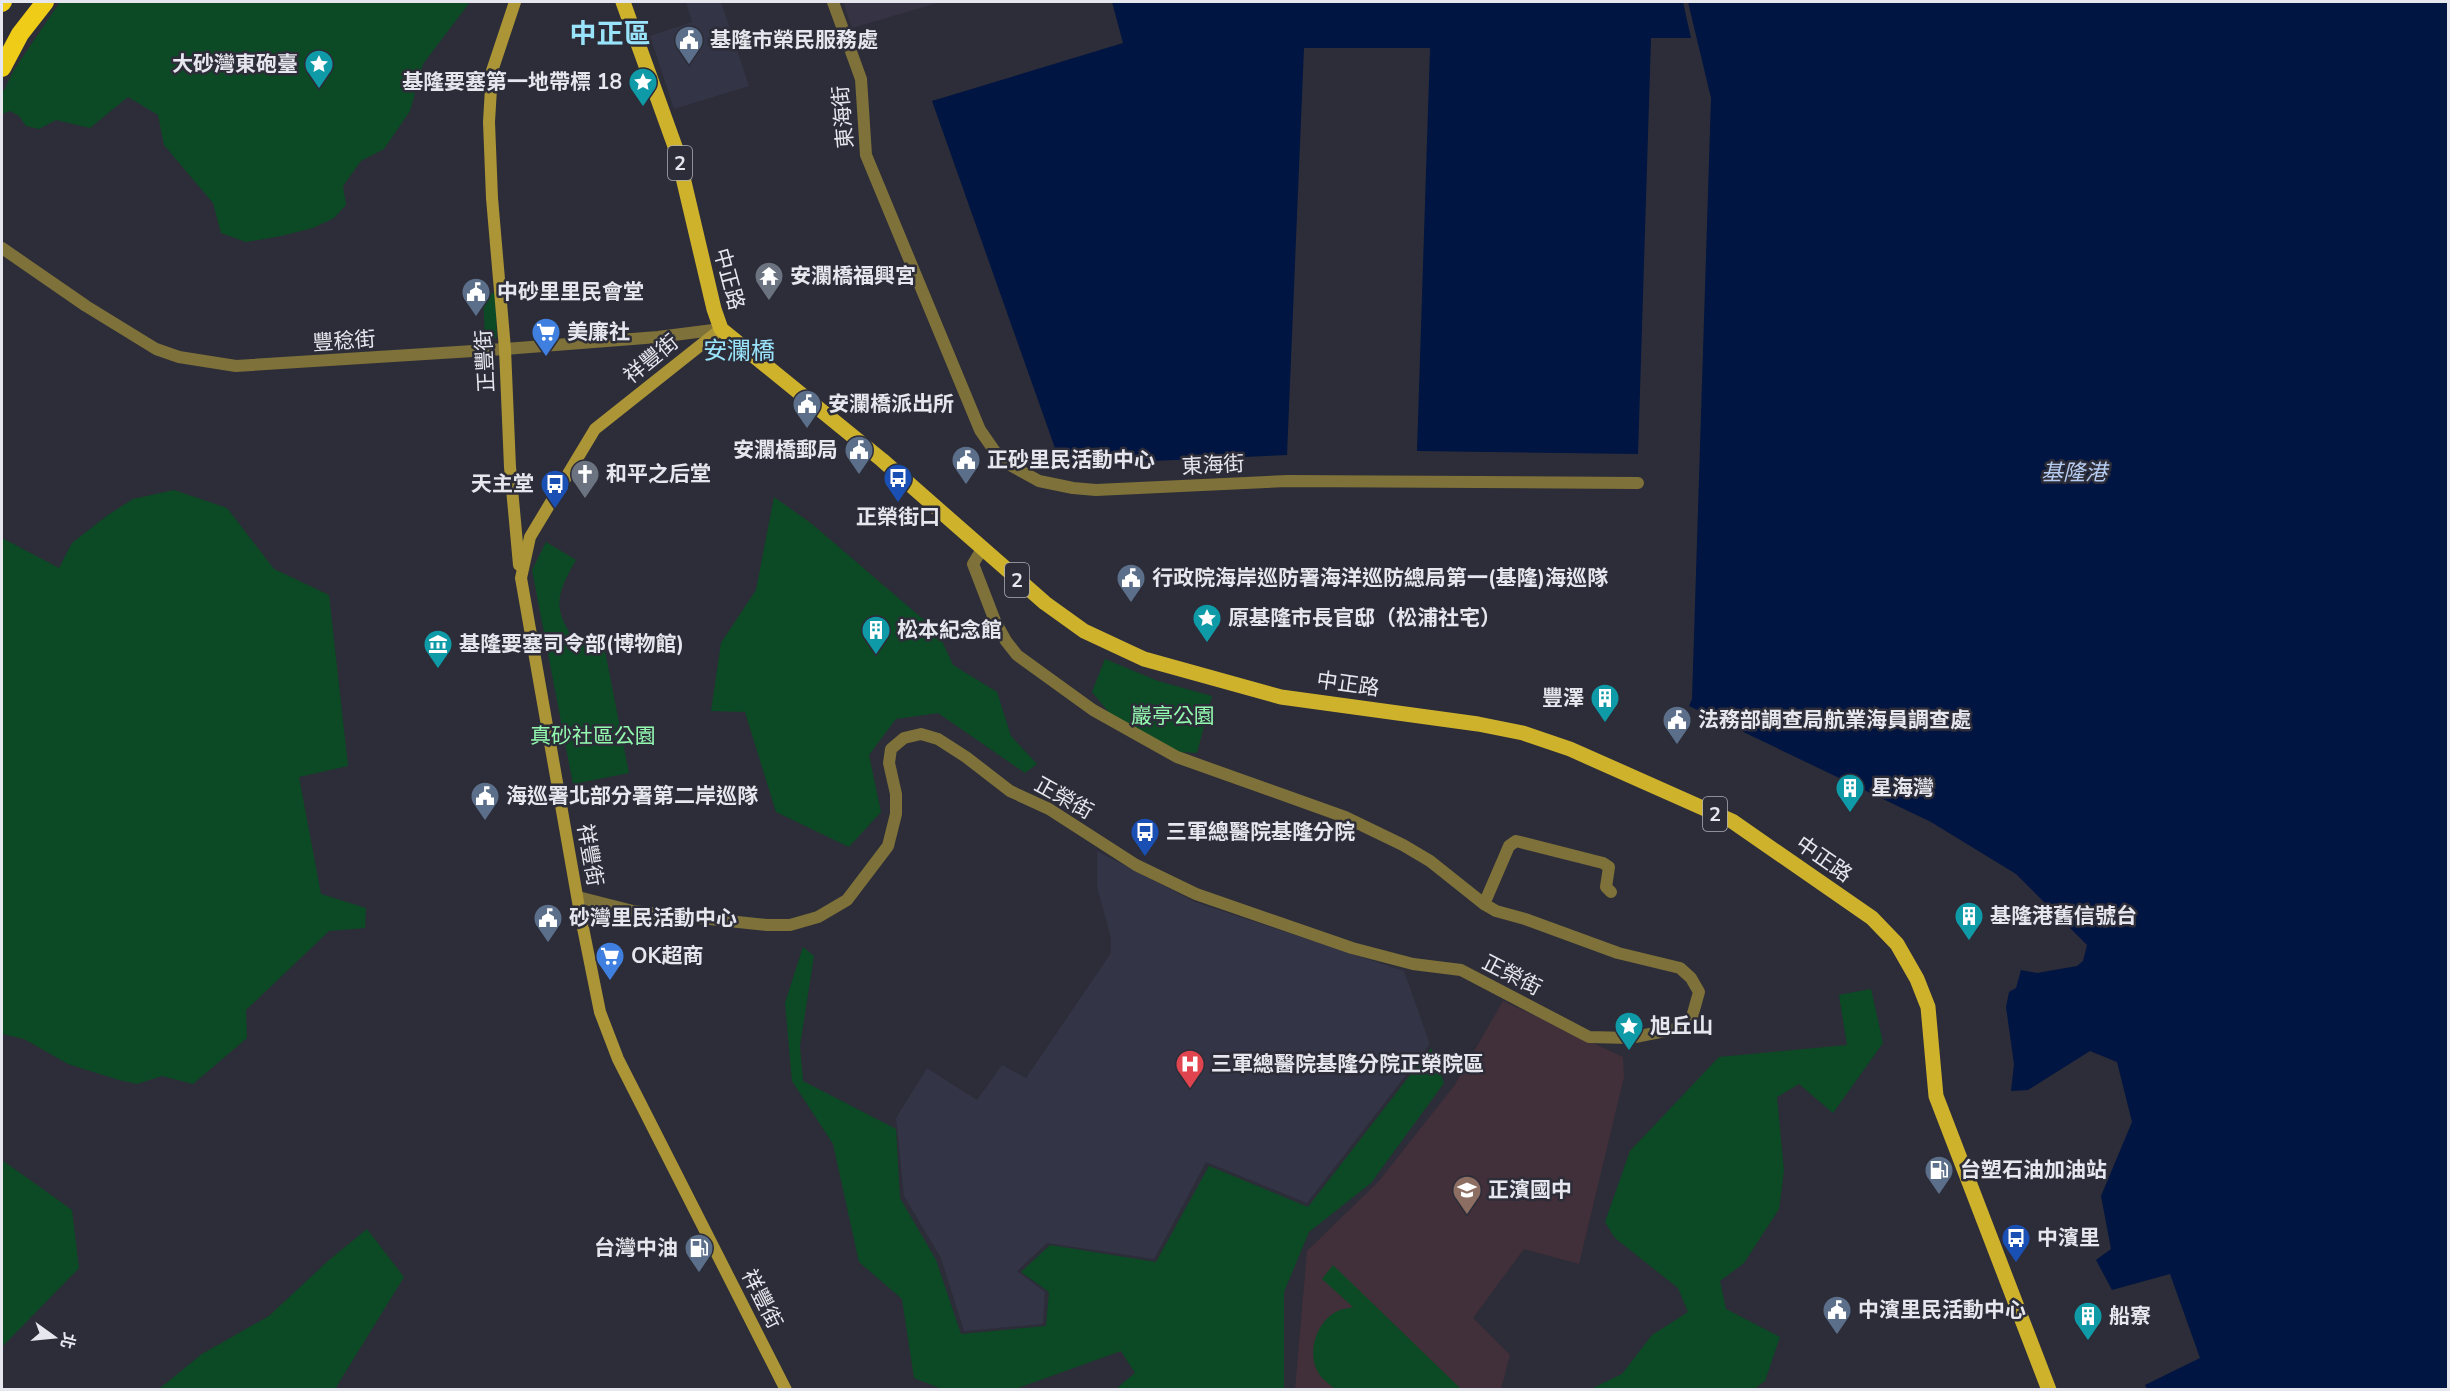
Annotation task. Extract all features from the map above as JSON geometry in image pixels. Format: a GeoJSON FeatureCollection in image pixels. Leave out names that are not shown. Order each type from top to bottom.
{"type":"FeatureCollection","features":[{"type":"Feature","properties":{"kind":"highway"},"geometry":{"type":"LineString","coordinates":[[2,68],[20,34],[45,2]]}},
{"type":"Feature","properties":{"kind":"main road","name":"中正路"},"geometry":{"type":"LineString","coordinates":[[623,2],[680,164],[714,309],[721,329],[882,460],[1053,610],[1084,631],[1144,659],[1281,696],[1478,724],[1523,733],[1570,749],[1732,821],[1872,918],[1898,944],[1917,979],[1928,1007],[1936,1096],[2049,1389]]}},
{"type":"Feature","properties":{"kind":"street","name":"正豐街"},"geometry":{"type":"LineString","coordinates":[[515,2],[492,71],[489,122],[492,198],[505,349],[513,512],[521,578]]}},
{"type":"Feature","properties":{"kind":"street","name":"東海街"},"geometry":{"type":"LineString","coordinates":[[833,2],[861,79],[866,155],[980,430],[998,456],[1025,474],[1058,485],[1096,490],[1287,481],[1638,483]]}},
{"type":"Feature","properties":{"kind":"street","name":"豐稔街"},"geometry":{"type":"LineString","coordinates":[[2,248],[156,349],[179,357],[236,366],[505,349],[658,337],[721,329]]}},
{"type":"Feature","properties":{"kind":"street","name":"祥豐街"},"geometry":{"type":"LineString","coordinates":[[721,329],[595,429],[530,537],[521,578],[600,1012],[618,1059],[786,1389]]}},
{"type":"Feature","properties":{"kind":"street"},"geometry":{"type":"LineString","coordinates":[[513,512],[524,523],[540,521]]}},
{"type":"Feature","properties":{"kind":"street","name":"正榮街"},"geometry":{"type":"LineString","coordinates":[[578,897],[633,911],[767,925],[790,925],[818,917],[847,900],[888,846],[896,814],[896,794],[889,763],[891,749],[904,738],[921,734],[938,739],[966,757],[1010,791],[1049,809],[1136,865],[1196,894],[1352,948],[1413,964],[1461,970],[1589,1037],[1641,1036],[1675,1029],[1692,1017],[1699,992],[1691,978],[1680,968],[1618,953],[1525,919],[1496,911],[1430,861],[1345,817],[1177,757],[1093,710],[1017,655],[1006,641],[994,621],[973,564],[982,549]]}},
{"type":"Feature","properties":{"kind":"street"},"geometry":{"type":"LineString","coordinates":[[1484,904],[1509,846],[1516,841],[1603,863],[1609,867],[1606,887],[1611,892]]}},
{"type":"Feature","properties":{"kind":"shaded area"},"geometry":{"type":"Polygon","coordinates":[[[686,2],[721,2],[749,86],[674,109],[650,36],[692,22],[686,2]]]}},
{"type":"Feature","properties":{"kind":"shaded area"},"geometry":{"type":"Polygon","coordinates":[[[843,2],[941,2],[852,28],[843,2]]]}},
{"type":"Feature","properties":{"kind":"shaded area","name":"三軍總醫院基隆分院正榮院區"},"geometry":{"type":"Polygon","coordinates":[[[1097,851],[1195,902],[1404,971],[1430,1044],[1307,1203],[1206,1162],[1154,1259],[1047,1243],[1017,1271],[1045,1292],[1043,1324],[964,1331],[941,1258],[904,1196],[896,1118],[927,1068],[977,1100],[1002,1065],[1026,1078],[1111,953],[1111,938],[1097,887],[1097,851]]]}},
{"type":"Feature","properties":{"kind":"shaded area","name":"正濱國中"},"geometry":{"type":"Polygon","coordinates":[[[1503,1001],[1623,1057],[1624,1077],[1579,1264],[1524,1249],[1473,1318],[1510,1355],[1501,1389],[1295,1390],[1307,1251],[1379,1181],[1454,1086],[1503,1001]]]}},
{"type":"Feature","properties":{"kind":"green space"},"geometry":{"type":"Polygon","coordinates":[[[60,2],[470,2],[423,64],[410,111],[384,149],[361,161],[343,186],[346,205],[334,218],[313,228],[246,242],[221,233],[213,203],[164,145],[158,115],[128,97],[90,128],[56,120],[39,129],[26,126],[19,116],[10,111],[2,114],[2,94],[15,68],[60,2]]]}},
{"type":"Feature","properties":{"kind":"green space"},"geometry":{"type":"Polygon","coordinates":[[[495,293],[497,338],[485,338],[483,294],[495,293]]]}},
{"type":"Feature","properties":{"kind":"green space"},"geometry":{"type":"Polygon","coordinates":[[[174,490],[227,508],[274,569],[329,595],[348,766],[299,777],[321,894],[366,908],[365,928],[329,931],[246,1010],[247,1038],[193,1084],[162,1076],[137,1084],[68,1064],[24,1039],[2,1034],[2,538],[59,568],[72,543],[108,515],[133,499],[174,490]]]}},
{"type":"Feature","properties":{"kind":"green space"},"geometry":{"type":"Polygon","coordinates":[[[774,497],[812,524],[938,632],[953,665],[997,692],[1011,736],[1037,764],[1025,773],[938,713],[896,719],[869,755],[881,812],[849,847],[776,812],[745,712],[711,711],[721,643],[756,590],[774,497]]]}},
{"type":"Feature","properties":{"kind":"green space","name":"真砂社區公園"},"geometry":{"type":"Polygon","coordinates":[[[546,542],[576,560],[560,594],[561,613],[564,623],[578,646],[603,641],[629,773],[573,784],[532,570],[546,542]]]}},
{"type":"Feature","properties":{"kind":"green space","name":"巖亭公園"},"geometry":{"type":"Polygon","coordinates":[[[1105,659],[1158,681],[1212,696],[1197,753],[1179,752],[1112,716],[1092,692],[1105,659]]]}},
{"type":"Feature","properties":{"kind":"green space"},"geometry":{"type":"Polygon","coordinates":[[[803,947],[814,956],[800,1046],[803,1081],[896,1129],[900,1198],[936,1260],[961,1334],[1046,1326],[1049,1292],[1021,1272],[1050,1245],[1156,1262],[1209,1166],[1308,1207],[1431,1048],[1444,1083],[1371,1183],[1309,1232],[1284,1292],[1284,1389],[1116,1389],[1135,1373],[1121,1351],[1015,1389],[942,1389],[914,1378],[902,1299],[859,1262],[833,1144],[792,1081],[785,1003],[803,947]]]}},
{"type":"Feature","properties":{"kind":"green space"},"geometry":{"type":"Polygon","coordinates":[[[1871,989],[1883,1043],[1833,1113],[1799,1084],[1777,1097],[1784,1171],[1779,1209],[1744,1263],[1720,1281],[1726,1309],[1780,1337],[1765,1381],[1754,1389],[1591,1389],[1622,1374],[1652,1335],[1688,1312],[1678,1288],[1615,1238],[1605,1222],[1630,1151],[1719,1057],[1847,1045],[1839,995],[1871,989]]]}},
{"type":"Feature","properties":{"kind":"green space"},"geometry":{"type":"Polygon","coordinates":[[[2,1160],[72,1210],[79,1268],[2,1347],[2,1160]]]}},
{"type":"Feature","properties":{"kind":"green space"},"geometry":{"type":"Polygon","coordinates":[[[367,1229],[404,1277],[335,1389],[159,1389],[202,1354],[269,1316],[328,1261],[367,1229]]]}},
{"type":"Feature","properties":{"kind":"green space"},"geometry":{"type":"Polygon","coordinates":[[[1333,1265],[1461,1389],[1335,1389],[1324,1379],[1318,1372],[1313,1356],[1318,1331],[1334,1313],[1353,1307],[1322,1279],[1333,1265]]]}},
{"type":"Feature","properties":{"kind":"water"},"geometry":{"type":"Polygon","coordinates":[[[1112,2],[1683,2],[1691,38],[1651,38],[1638,454],[1417,451],[1430,48],[1304,48],[1287,455],[1061,465],[932,101],[1123,43],[1112,2]]]}},
{"type":"Feature","properties":{"kind":"water","name":"基隆港"},"geometry":{"type":"Polygon","coordinates":[[[1688,2],[2448,2],[2448,1389],[2147,1389],[2145,1385],[2200,1358],[2170,1274],[2112,1290],[2096,1260],[2111,1249],[2101,1196],[2132,1122],[2117,1062],[2090,1051],[2028,1090],[2011,1091],[2014,1064],[2006,1007],[2009,992],[2016,988],[2021,970],[2037,973],[2077,966],[2083,961],[2087,945],[2016,874],[1931,822],[1689,706],[1692,699],[1711,98],[1688,2]]]}},
{"type":"Feature","properties":{"kind":"place","name":"基隆市榮民服務處"},"geometry":{"type":"Point","coordinates":[689,66]}},
{"type":"Feature","properties":{"kind":"place","name":"大砂灣東砲臺"},"geometry":{"type":"Point","coordinates":[319,90]}},
{"type":"Feature","properties":{"kind":"place","name":"基隆要塞第一地帶標 18"},"geometry":{"type":"Point","coordinates":[643,108]}},
{"type":"Feature","properties":{"kind":"place","name":"安瀾橋福興宮"},"geometry":{"type":"Point","coordinates":[769,302]}},
{"type":"Feature","properties":{"kind":"place","name":"中砂里里民會堂"},"geometry":{"type":"Point","coordinates":[476,318]}},
{"type":"Feature","properties":{"kind":"place","name":"美廉社"},"geometry":{"type":"Point","coordinates":[546,358]}},
{"type":"Feature","properties":{"kind":"place","name":"安瀾橋派出所"},"geometry":{"type":"Point","coordinates":[807,430]}},
{"type":"Feature","properties":{"kind":"place","name":"安瀾橋郵局"},"geometry":{"type":"Point","coordinates":[859,476]}},
{"type":"Feature","properties":{"kind":"place","name":"正砂里民活動中心"},"geometry":{"type":"Point","coordinates":[966,486]}},
{"type":"Feature","properties":{"kind":"place","name":"和平之后堂"},"geometry":{"type":"Point","coordinates":[585,500]}},
{"type":"Feature","properties":{"kind":"place","name":"正榮街口"},"geometry":{"type":"Point","coordinates":[898,504]}},
{"type":"Feature","properties":{"kind":"place","name":"天主堂"},"geometry":{"type":"Point","coordinates":[555,510]}},
{"type":"Feature","properties":{"kind":"place","name":"行政院海岸巡防署海洋巡防總局第一(基隆)海巡隊"},"geometry":{"type":"Point","coordinates":[1131,604]}},
{"type":"Feature","properties":{"kind":"place","name":"原基隆市長官邸（松浦社宅）"},"geometry":{"type":"Point","coordinates":[1207,644]}},
{"type":"Feature","properties":{"kind":"place","name":"松本紀念館"},"geometry":{"type":"Point","coordinates":[876,656]}},
{"type":"Feature","properties":{"kind":"place","name":"基隆要塞司令部(博物館)"},"geometry":{"type":"Point","coordinates":[438,670]}},
{"type":"Feature","properties":{"kind":"place","name":"豐澤"},"geometry":{"type":"Point","coordinates":[1605,724]}},
{"type":"Feature","properties":{"kind":"place","name":"法務部調查局航業海員調查處"},"geometry":{"type":"Point","coordinates":[1677,746]}},
{"type":"Feature","properties":{"kind":"place","name":"星海灣"},"geometry":{"type":"Point","coordinates":[1850,814]}},
{"type":"Feature","properties":{"kind":"place","name":"海巡署北部分署第二岸巡隊"},"geometry":{"type":"Point","coordinates":[485,822]}},
{"type":"Feature","properties":{"kind":"place","name":"三軍總醫院基隆分院"},"geometry":{"type":"Point","coordinates":[1145,858]}},
{"type":"Feature","properties":{"kind":"place","name":"基隆港舊信號台"},"geometry":{"type":"Point","coordinates":[1969,942]}},
{"type":"Feature","properties":{"kind":"place","name":"砂灣里民活動中心"},"geometry":{"type":"Point","coordinates":[548,944]}},
{"type":"Feature","properties":{"kind":"place","name":"OK超商"},"geometry":{"type":"Point","coordinates":[610,982]}},
{"type":"Feature","properties":{"kind":"place","name":"旭丘山"},"geometry":{"type":"Point","coordinates":[1629,1052]}},
{"type":"Feature","properties":{"kind":"place","name":"三軍總醫院基隆分院正榮院區"},"geometry":{"type":"Point","coordinates":[1190,1090]}},
{"type":"Feature","properties":{"kind":"place","name":"台塑石油加油站"},"geometry":{"type":"Point","coordinates":[1939,1196]}},
{"type":"Feature","properties":{"kind":"place","name":"正濱國中"},"geometry":{"type":"Point","coordinates":[1467,1216]}},
{"type":"Feature","properties":{"kind":"place","name":"中濱里"},"geometry":{"type":"Point","coordinates":[2016,1264]}},
{"type":"Feature","properties":{"kind":"place","name":"台灣中油"},"geometry":{"type":"Point","coordinates":[699,1274]}},
{"type":"Feature","properties":{"kind":"place","name":"中濱里民活動中心"},"geometry":{"type":"Point","coordinates":[1837,1336]}},
{"type":"Feature","properties":{"kind":"place","name":"船寮"},"geometry":{"type":"Point","coordinates":[2088,1342]}},
{"type":"Feature","properties":{"kind":"district","name":"中正區"},"geometry":{"type":"Point","coordinates":[610,34]}},
{"type":"Feature","properties":{"kind":"district","name":"安瀾橋"},"geometry":{"type":"Point","coordinates":[739,351]}}]}
